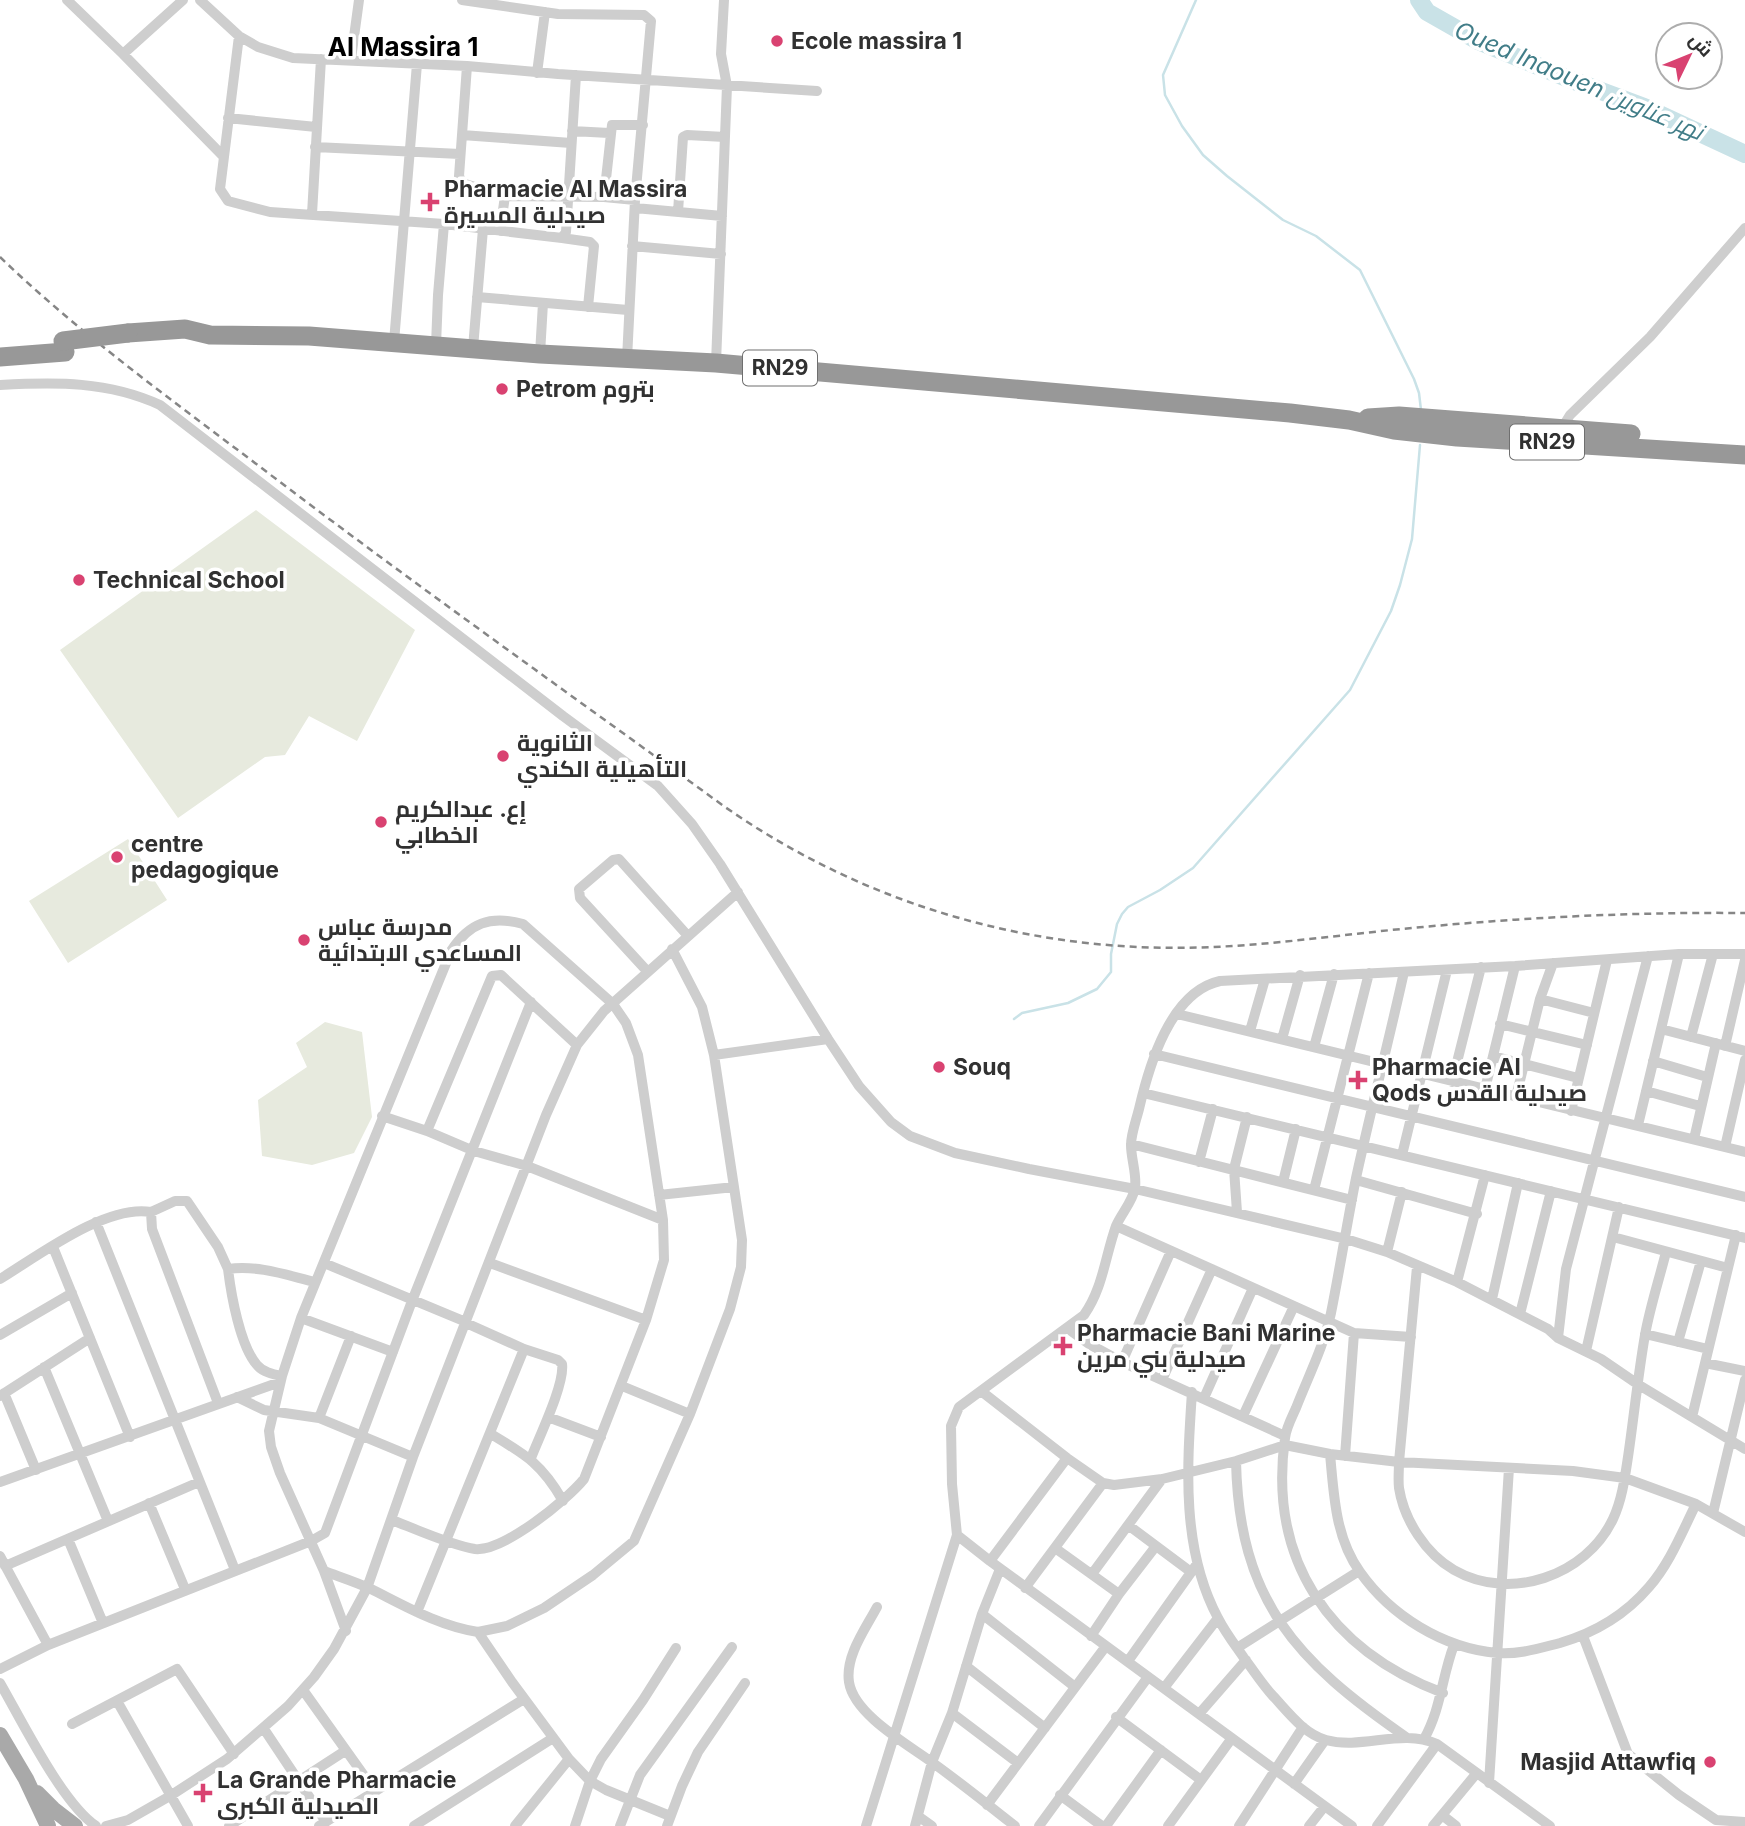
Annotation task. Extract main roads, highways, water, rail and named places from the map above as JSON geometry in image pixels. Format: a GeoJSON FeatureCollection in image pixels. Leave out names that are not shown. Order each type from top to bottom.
{"type":"FeatureCollection","features":[{"type":"Feature","properties":{"kind":"highway","name":"RN29"},"geometry":{"type":"LineString","coordinates":[[0,350],[129,339],[186,340],[210,335],[309,336],[540,354],[716,363],[1349,420],[1395,430],[1457,437],[1562,435],[1717,448],[1745,455]]}},
{"type":"Feature","properties":{"kind":"highway","name":"RN29"},"geometry":{"type":"LineString","coordinates":[[0,357],[64,346]]}},
{"type":"Feature","properties":{"kind":"highway","name":"RN29"},"geometry":{"type":"LineString","coordinates":[[1717,448],[1745,445]]}},
{"type":"Feature","properties":{"kind":"main road"},"geometry":{"type":"LineString","coordinates":[[0,1735],[26,1779],[48,1826]]}},
{"type":"Feature","properties":{"kind":"main road"},"geometry":{"type":"LineString","coordinates":[[26,1779],[53,1809],[75,1826]]}},
{"type":"Feature","properties":{"kind":"waterway"},"geometry":{"type":"LineString","coordinates":[[1196,0],[1163,75],[1165,95],[1182,126],[1203,155],[1227,176],[1283,220],[1316,236],[1360,270],[1414,379],[1421,410]]}},
{"type":"Feature","properties":{"kind":"waterway","name":"Oued Inaouen نهر عناوين"},"geometry":{"type":"LineString","coordinates":[[1419,0],[1427,12],[1478,41],[1644,107],[1745,154]]}},
{"type":"Feature","properties":{"kind":"waterway"},"geometry":{"type":"LineString","coordinates":[[1014,1019],[1022,1013],[1068,1003],[1097,989],[1111,972],[1111,954],[1117,924],[1122,914],[1128,907],[1193,868],[1350,690],[1391,611],[1400,585],[1412,539],[1420,445]]}},
{"type":"Feature","properties":{"kind":"railway"},"geometry":{"type":"LineString","coordinates":[[0,257],[91,337],[186,411],[428,592],[725,807],[780,842],[837,872],[897,897],[957,917],[1020,933],[1083,943],[1148,947],[1239,946],[1544,918],[1745,913]]}},
{"type":"Feature","properties":{"kind":"place","name":"Ecole massira 1"},"geometry":{"type":"Point","coordinates":[777,41]}},
{"type":"Feature","properties":{"kind":"place","name":"Pharmacie Al Massira صيدلية المسيرة"},"geometry":{"type":"Point","coordinates":[430,202]}},
{"type":"Feature","properties":{"kind":"place","name":"Petrom بتروم"},"geometry":{"type":"Point","coordinates":[502,389]}},
{"type":"Feature","properties":{"kind":"place","name":"Technical School"},"geometry":{"type":"Point","coordinates":[79,580]}},
{"type":"Feature","properties":{"kind":"place","name":"الثانوية التأهيلية الكندي"},"geometry":{"type":"Point","coordinates":[503,756]}},
{"type":"Feature","properties":{"kind":"place","name":"إع. عبدالكريم الخطابي"},"geometry":{"type":"Point","coordinates":[381,822]}},
{"type":"Feature","properties":{"kind":"place","name":"centre pedagogique"},"geometry":{"type":"Point","coordinates":[117,857]}},
{"type":"Feature","properties":{"kind":"place","name":"مدرسة عباس المساعدي الابتدائية"},"geometry":{"type":"Point","coordinates":[304,940]}},
{"type":"Feature","properties":{"kind":"place","name":"Souq"},"geometry":{"type":"Point","coordinates":[939,1067]}},
{"type":"Feature","properties":{"kind":"place","name":"Pharmacie Al Qods صيدلية القدس"},"geometry":{"type":"Point","coordinates":[1358,1080]}},
{"type":"Feature","properties":{"kind":"place","name":"Pharmacie Bani Marine صيدلية بني مرين"},"geometry":{"type":"Point","coordinates":[1063,1346]}},
{"type":"Feature","properties":{"kind":"place","name":"Masjid Attawfiq"},"geometry":{"type":"Point","coordinates":[1710,1762]}},
{"type":"Feature","properties":{"kind":"place","name":"La Grande Pharmacie الصيدلية الكبرى"},"geometry":{"type":"Point","coordinates":[203,1793]}},
{"type":"Feature","properties":{"kind":"district","name":"Al Massira 1"},"geometry":{"type":"Point","coordinates":[403,47]}}]}
